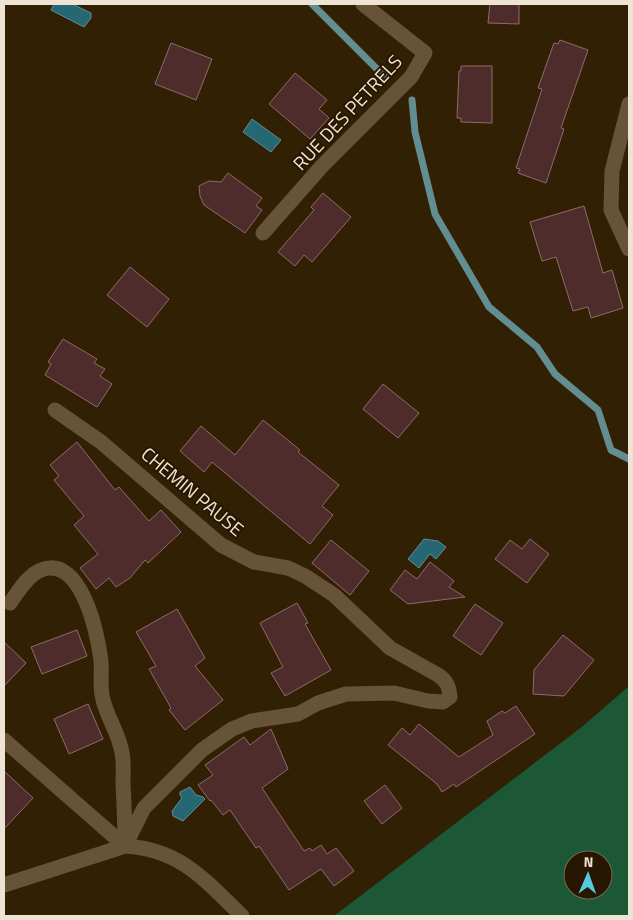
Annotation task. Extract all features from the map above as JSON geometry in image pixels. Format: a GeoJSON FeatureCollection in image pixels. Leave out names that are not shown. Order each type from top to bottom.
{"type":"FeatureCollection","features":[{"type":"Feature","properties":{"kind":"street","name":"RUE DES PETRELS"},"geometry":{"type":"LineString","coordinates":[[263,233],[322,166],[411,77],[425,53],[363,4]]}},
{"type":"Feature","properties":{"kind":"street"},"geometry":{"type":"LineString","coordinates":[[629,104],[612,171],[611,210],[629,249]]}},
{"type":"Feature","properties":{"kind":"street","name":"CHEMIN PAUSE"},"geometry":{"type":"LineString","coordinates":[[55,410],[101,442],[221,544],[254,562],[288,568],[305,576],[334,595],[390,648],[438,675],[449,686],[450,697],[443,702],[428,701],[394,693],[346,694],[318,703],[298,714],[252,721],[232,729],[196,755],[144,808],[125,846]]}},
{"type":"Feature","properties":{"kind":"street"},"geometry":{"type":"LineString","coordinates":[[10,603],[34,574],[50,568],[60,569],[69,576],[83,597],[96,633],[101,661],[104,705],[118,737],[122,753],[125,846]]}},
{"type":"Feature","properties":{"kind":"street"},"geometry":{"type":"LineString","coordinates":[[4,740],[125,846]]}},
{"type":"Feature","properties":{"kind":"street"},"geometry":{"type":"LineString","coordinates":[[4,885],[125,846],[144,847],[165,853],[187,866],[208,883],[242,916]]}},
{"type":"Feature","properties":{"kind":"green space"},"geometry":{"type":"Polygon","coordinates":[[[629,686],[629,916],[334,916],[583,726],[629,686]]]}},
{"type":"Feature","properties":{"kind":"water"},"geometry":{"type":"Polygon","coordinates":[[[54,4],[72,4],[91,13],[91,18],[84,27],[51,10],[54,4]]]}},
{"type":"Feature","properties":{"kind":"water"},"geometry":{"type":"Polygon","coordinates":[[[252,119],[281,140],[271,152],[243,132],[252,119]]]}},
{"type":"Feature","properties":{"kind":"water"},"geometry":{"type":"Polygon","coordinates":[[[424,539],[438,541],[446,547],[436,559],[430,554],[419,568],[408,559],[424,539]]]}},
{"type":"Feature","properties":{"kind":"water"},"geometry":{"type":"Polygon","coordinates":[[[190,787],[196,795],[205,799],[183,821],[173,816],[172,811],[182,798],[180,792],[190,787]]]}},
{"type":"Feature","properties":{"kind":"building"},"geometry":{"type":"Polygon","coordinates":[[[490,4],[519,4],[519,24],[488,23],[490,4]]]}},
{"type":"Feature","properties":{"kind":"building"},"geometry":{"type":"Polygon","coordinates":[[[560,40],[588,50],[561,128],[564,129],[546,183],[518,173],[520,169],[516,168],[542,89],[538,88],[554,43],[558,44],[560,40]]]}},
{"type":"Feature","properties":{"kind":"building"},"geometry":{"type":"Polygon","coordinates":[[[171,43],[212,59],[196,100],[155,84],[171,43]]]}},
{"type":"Feature","properties":{"kind":"building"},"geometry":{"type":"Polygon","coordinates":[[[461,66],[492,66],[492,123],[461,122],[461,118],[457,118],[459,71],[461,71],[461,66]]]}},
{"type":"Feature","properties":{"kind":"building"},"geometry":{"type":"Polygon","coordinates":[[[295,73],[327,100],[319,109],[329,118],[310,139],[269,104],[295,73]]]}},
{"type":"Feature","properties":{"kind":"building"},"geometry":{"type":"Polygon","coordinates":[[[228,173],[262,198],[256,206],[262,210],[245,233],[204,205],[200,196],[199,186],[209,181],[221,182],[228,173]]]}},
{"type":"Feature","properties":{"kind":"building"},"geometry":{"type":"Polygon","coordinates":[[[323,193],[351,217],[312,262],[304,255],[295,266],[278,252],[314,210],[311,207],[323,193]]]}},
{"type":"Feature","properties":{"kind":"building"},"geometry":{"type":"Polygon","coordinates":[[[584,206],[603,273],[612,270],[623,308],[591,318],[588,307],[573,311],[556,257],[542,261],[530,222],[584,206]]]}},
{"type":"Feature","properties":{"kind":"building"},"geometry":{"type":"Polygon","coordinates":[[[130,267],[169,299],[147,327],[107,295],[130,267]]]}},
{"type":"Feature","properties":{"kind":"building"},"geometry":{"type":"Polygon","coordinates":[[[63,339],[97,359],[94,363],[105,369],[100,376],[112,384],[97,407],[45,375],[51,364],[48,362],[63,339]]]}},
{"type":"Feature","properties":{"kind":"building"},"geometry":{"type":"Polygon","coordinates":[[[383,384],[419,413],[398,438],[363,409],[383,384]]]}},
{"type":"Feature","properties":{"kind":"building"},"geometry":{"type":"Polygon","coordinates":[[[263,420],[300,450],[298,452],[339,485],[322,506],[333,515],[310,544],[212,462],[204,472],[180,451],[201,426],[235,455],[263,420]]]}},
{"type":"Feature","properties":{"kind":"building"},"geometry":{"type":"Polygon","coordinates":[[[77,442],[115,490],[119,487],[149,521],[161,510],[181,532],[148,563],[145,560],[130,578],[116,587],[109,578],[96,589],[80,568],[98,554],[74,525],[84,516],[54,480],[59,476],[50,465],[77,442]]]}},
{"type":"Feature","properties":{"kind":"building"},"geometry":{"type":"Polygon","coordinates":[[[530,539],[549,554],[527,583],[495,559],[510,540],[522,549],[530,539]]]}},
{"type":"Feature","properties":{"kind":"building"},"geometry":{"type":"Polygon","coordinates":[[[331,540],[369,571],[350,595],[312,563],[331,540]]]}},
{"type":"Feature","properties":{"kind":"building"},"geometry":{"type":"Polygon","coordinates":[[[430,562],[454,581],[449,587],[465,597],[408,604],[390,590],[405,570],[417,579],[430,562]]]}},
{"type":"Feature","properties":{"kind":"building"},"geometry":{"type":"Polygon","coordinates":[[[297,603],[308,623],[305,624],[331,670],[285,696],[271,673],[283,667],[260,623],[297,603]]]}},
{"type":"Feature","properties":{"kind":"building"},"geometry":{"type":"Polygon","coordinates":[[[475,604],[503,623],[481,655],[453,636],[475,604]]]}},
{"type":"Feature","properties":{"kind":"building"},"geometry":{"type":"Polygon","coordinates":[[[177,609],[205,658],[195,666],[223,700],[185,730],[169,710],[171,708],[149,669],[156,666],[136,632],[177,609]]]}},
{"type":"Feature","properties":{"kind":"building"},"geometry":{"type":"Polygon","coordinates":[[[77,630],[87,656],[42,674],[31,647],[77,630]]]}},
{"type":"Feature","properties":{"kind":"building"},"geometry":{"type":"Polygon","coordinates":[[[563,635],[594,660],[564,696],[533,694],[534,670],[563,635]]]}},
{"type":"Feature","properties":{"kind":"building"},"geometry":{"type":"Polygon","coordinates":[[[4,642],[26,663],[4,686],[4,642]]]}},
{"type":"Feature","properties":{"kind":"building"},"geometry":{"type":"Polygon","coordinates":[[[88,704],[103,739],[69,754],[54,719],[88,704]]]}},
{"type":"Feature","properties":{"kind":"building"},"geometry":{"type":"Polygon","coordinates":[[[516,706],[535,734],[456,787],[454,784],[442,792],[437,784],[388,745],[402,728],[410,735],[419,724],[459,757],[493,735],[487,721],[502,711],[505,713],[516,706]]]}},
{"type":"Feature","properties":{"kind":"building"},"geometry":{"type":"Polygon","coordinates":[[[271,729],[288,769],[262,788],[304,851],[310,848],[312,851],[321,845],[327,854],[336,848],[354,871],[334,886],[321,869],[289,890],[259,846],[256,848],[230,810],[223,815],[198,785],[213,775],[205,765],[244,737],[250,745],[271,729]]]}},
{"type":"Feature","properties":{"kind":"building"},"geometry":{"type":"Polygon","coordinates":[[[4,771],[33,798],[4,829],[4,771]]]}},
{"type":"Feature","properties":{"kind":"building"},"geometry":{"type":"Polygon","coordinates":[[[385,785],[402,808],[382,824],[364,801],[385,785]]]}},
{"type":"Feature","properties":{"kind":"waterway"},"geometry":{"type":"LineString","coordinates":[[312,4],[385,77]]}},
{"type":"Feature","properties":{"kind":"waterway"},"geometry":{"type":"LineString","coordinates":[[412,100],[415,132],[435,214],[489,307],[537,347],[555,374],[598,410],[611,450],[629,459]]}}]}
